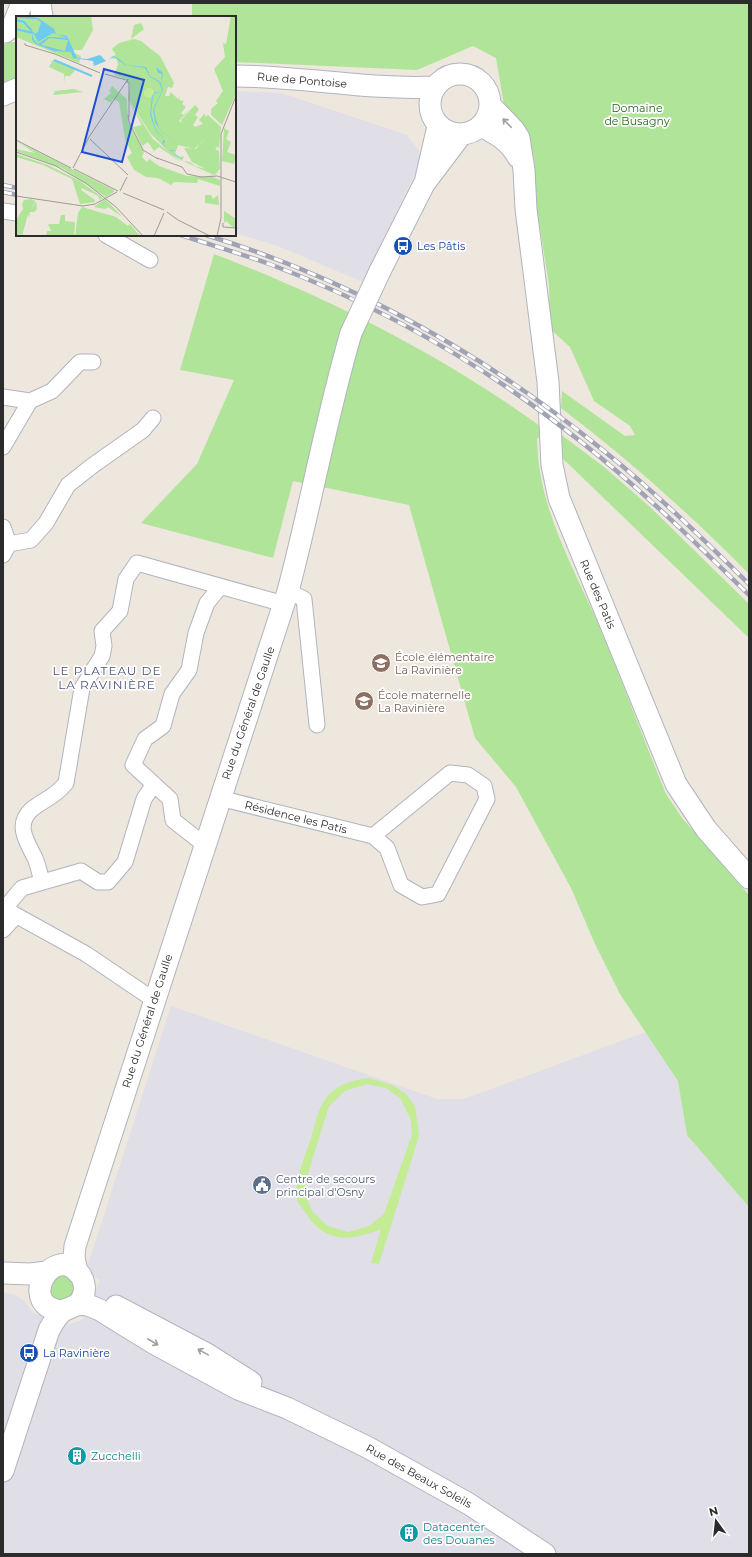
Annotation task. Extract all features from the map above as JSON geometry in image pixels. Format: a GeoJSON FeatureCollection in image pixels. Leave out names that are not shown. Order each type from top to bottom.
{"type":"FeatureCollection","features":[{"type":"Feature","properties":{"kind":"main road"},"geometry":{"type":"LineString","coordinates":[[17,16],[22,3]]}},
{"type":"Feature","properties":{"kind":"main road"},"geometry":{"type":"LineString","coordinates":[[40,3],[42,16]]}},
{"type":"Feature","properties":{"kind":"main road"},"geometry":{"type":"LineString","coordinates":[[8,32],[16,18]]}},
{"type":"Feature","properties":{"kind":"main road"},"geometry":{"type":"LineString","coordinates":[[458,73],[473,76],[483,83],[489,94],[491,106],[488,117],[481,126],[472,132],[461,135],[449,133],[434,119],[429,99],[434,87],[444,77],[458,73]]}},
{"type":"Feature","properties":{"kind":"main road","name":"Rue de Pontoise"},"geometry":{"type":"LineString","coordinates":[[236,76],[331,81],[369,87],[434,87]]}},
{"type":"Feature","properties":{"kind":"main road","name":"Rue de Pontoise"},"geometry":{"type":"LineString","coordinates":[[369,87],[412,102],[434,119]]}},
{"type":"Feature","properties":{"kind":"main road"},"geometry":{"type":"LineString","coordinates":[[3,95],[16,89]]}},
{"type":"Feature","properties":{"kind":"main road","name":"Rue des Patis"},"geometry":{"type":"LineString","coordinates":[[491,106],[514,130],[518,138],[524,170],[526,209],[548,382],[552,465],[559,498],[676,784],[697,817],[749,878]]}},
{"type":"Feature","properties":{"kind":"main road","name":"Rue du Général de Gaulle"},"geometry":{"type":"LineString","coordinates":[[424,184],[434,119]]}},
{"type":"Feature","properties":{"kind":"main road"},"geometry":{"type":"LineString","coordinates":[[481,126],[503,139],[513,148],[524,170]]}},
{"type":"Feature","properties":{"kind":"main road","name":"Rue du Général de Gaulle"},"geometry":{"type":"LineString","coordinates":[[62,1289],[66,1258],[75,1246],[154,1000],[206,846],[219,798],[286,597],[312,495],[335,392],[352,332],[380,271],[424,184],[461,135]]}},
{"type":"Feature","properties":{"kind":"main road"},"geometry":{"type":"LineString","coordinates":[[3,1471],[62,1289],[24,1281],[7,1274]]}},
{"type":"Feature","properties":{"kind":"main road","name":"Rue des Beaux Soleils"},"geometry":{"type":"LineString","coordinates":[[62,1289],[88,1305],[100,1310],[155,1344],[238,1389],[287,1408],[346,1436],[448,1492],[545,1554]]}},
{"type":"Feature","properties":{"kind":"street"},"geometry":{"type":"LineString","coordinates":[[3,211],[16,213]]}},
{"type":"Feature","properties":{"kind":"street"},"geometry":{"type":"LineString","coordinates":[[108,236],[150,260]]}},
{"type":"Feature","properties":{"kind":"street"},"geometry":{"type":"LineString","coordinates":[[3,397],[30,401],[52,391],[80,362],[93,362]]}},
{"type":"Feature","properties":{"kind":"street"},"geometry":{"type":"LineString","coordinates":[[3,447],[30,401]]}},
{"type":"Feature","properties":{"kind":"street"},"geometry":{"type":"LineString","coordinates":[[3,527],[6,550],[30,540],[46,523],[68,485],[143,430],[153,418]]}},
{"type":"Feature","properties":{"kind":"street"},"geometry":{"type":"LineString","coordinates":[[42,882],[35,859],[24,839],[23,822],[31,810],[58,793],[66,783],[82,688],[102,656],[104,646],[102,630],[120,611],[126,580],[137,563],[220,587],[304,600],[317,725]]}},
{"type":"Feature","properties":{"kind":"street"},"geometry":{"type":"LineString","coordinates":[[206,846],[173,820],[170,799],[133,764],[146,739],[163,726],[172,694],[189,670],[196,633],[207,603],[220,587]]}},
{"type":"Feature","properties":{"kind":"street","name":"Résidence les Patis"},"geometry":{"type":"LineString","coordinates":[[219,798],[373,836],[387,848],[401,885],[422,897],[438,894],[487,799],[484,786],[468,775],[450,773],[373,836]]}},
{"type":"Feature","properties":{"kind":"street"},"geometry":{"type":"LineString","coordinates":[[3,930],[8,911],[22,888],[81,872],[98,882],[108,882],[125,862],[144,799],[154,784]]}},
{"type":"Feature","properties":{"kind":"street"},"geometry":{"type":"LineString","coordinates":[[8,911],[86,954],[154,1000]]}},
{"type":"Feature","properties":{"kind":"shaded area"},"geometry":{"type":"Polygon","coordinates":[[[236,91],[281,93],[407,135],[423,156],[363,282],[278,246],[236,233],[236,91]]]}},
{"type":"Feature","properties":{"kind":"shaded area"},"geometry":{"type":"Polygon","coordinates":[[[171,1006],[437,1099],[464,1099],[646,1032],[678,1081],[687,1135],[749,1207],[749,1554],[3,1554],[3,1292],[12,1294],[24,1300],[33,1313],[70,1324],[83,1320],[100,1280],[86,1271],[171,1006]]]}},
{"type":"Feature","properties":{"kind":"green space","name":"Domaine de Busagny"},"geometry":{"type":"Polygon","coordinates":[[[192,3],[749,3],[749,574],[658,488],[561,408],[562,391],[625,436],[635,435],[630,426],[594,401],[570,347],[550,329],[549,285],[537,209],[534,157],[522,128],[504,105],[496,58],[473,46],[417,70],[236,62],[236,16],[192,16],[192,3]]]}},
{"type":"Feature","properties":{"kind":"green space"},"geometry":{"type":"Polygon","coordinates":[[[10,42],[16,42],[16,78],[3,85],[3,45],[10,42]]]}},
{"type":"Feature","properties":{"kind":"green space"},"geometry":{"type":"Polygon","coordinates":[[[214,254],[299,289],[383,330],[463,375],[540,426],[539,437],[537,439],[539,463],[549,510],[566,554],[596,619],[666,794],[682,818],[749,895],[749,1207],[687,1135],[678,1081],[620,994],[595,944],[571,888],[516,787],[475,738],[409,505],[293,481],[273,558],[141,523],[197,464],[234,380],[180,370],[214,254]]]}},
{"type":"Feature","properties":{"kind":"green space"},"geometry":{"type":"Polygon","coordinates":[[[559,433],[604,467],[650,507],[749,604],[749,638],[558,454],[559,433]]]}},
{"type":"Feature","properties":{"kind":"green space"},"geometry":{"type":"Polygon","coordinates":[[[369,1078],[392,1085],[405,1093],[415,1106],[419,1136],[379,1264],[371,1263],[381,1229],[360,1236],[350,1237],[340,1237],[322,1231],[314,1224],[300,1205],[297,1199],[296,1191],[301,1168],[323,1102],[330,1093],[340,1086],[369,1078]],[[367,1084],[345,1091],[329,1106],[305,1183],[306,1196],[312,1211],[328,1226],[348,1232],[369,1226],[384,1214],[412,1135],[411,1120],[400,1098],[386,1088],[367,1084]]]}},
{"type":"Feature","properties":{"kind":"green space"},"geometry":{"type":"Polygon","coordinates":[[[65,1275],[72,1279],[76,1289],[69,1301],[52,1299],[48,1286],[58,1276],[65,1275]]]}},
{"type":"Feature","properties":{"kind":"railway"},"geometry":{"type":"LineString","coordinates":[[3,185],[16,188]]}},
{"type":"Feature","properties":{"kind":"railway"},"geometry":{"type":"LineString","coordinates":[[3,192],[16,195]]}},
{"type":"Feature","properties":{"kind":"railway"},"geometry":{"type":"LineString","coordinates":[[184,236],[272,265],[354,300],[433,341],[471,364],[545,414],[624,477],[749,595]]}},
{"type":"Feature","properties":{"kind":"railway"},"geometry":{"type":"LineString","coordinates":[[209,236],[260,253],[313,274],[416,324],[465,352],[513,383],[604,451],[678,516],[749,584]]}},
{"type":"Feature","properties":{"kind":"place","name":"Les Pâtis"},"geometry":{"type":"Point","coordinates":[403,246]}},
{"type":"Feature","properties":{"kind":"place","name":"École élémentaire La Ravinière"},"geometry":{"type":"Point","coordinates":[381,663]}},
{"type":"Feature","properties":{"kind":"place","name":"École maternelle La Ravinière"},"geometry":{"type":"Point","coordinates":[364,701]}},
{"type":"Feature","properties":{"kind":"place","name":"Centre de secours principal d'Osny"},"geometry":{"type":"Point","coordinates":[262,1185]}},
{"type":"Feature","properties":{"kind":"place","name":"La Ravinière"},"geometry":{"type":"Point","coordinates":[29,1353]}},
{"type":"Feature","properties":{"kind":"place","name":"Zucchelli"},"geometry":{"type":"Point","coordinates":[77,1456]}},
{"type":"Feature","properties":{"kind":"place","name":"Datacenter des Douanes"},"geometry":{"type":"Point","coordinates":[409,1533]}},
{"type":"Feature","properties":{"kind":"district","name":"LE PLATEAU DE LA RAVINIÈRE"},"geometry":{"type":"Point","coordinates":[107,678]}}]}
